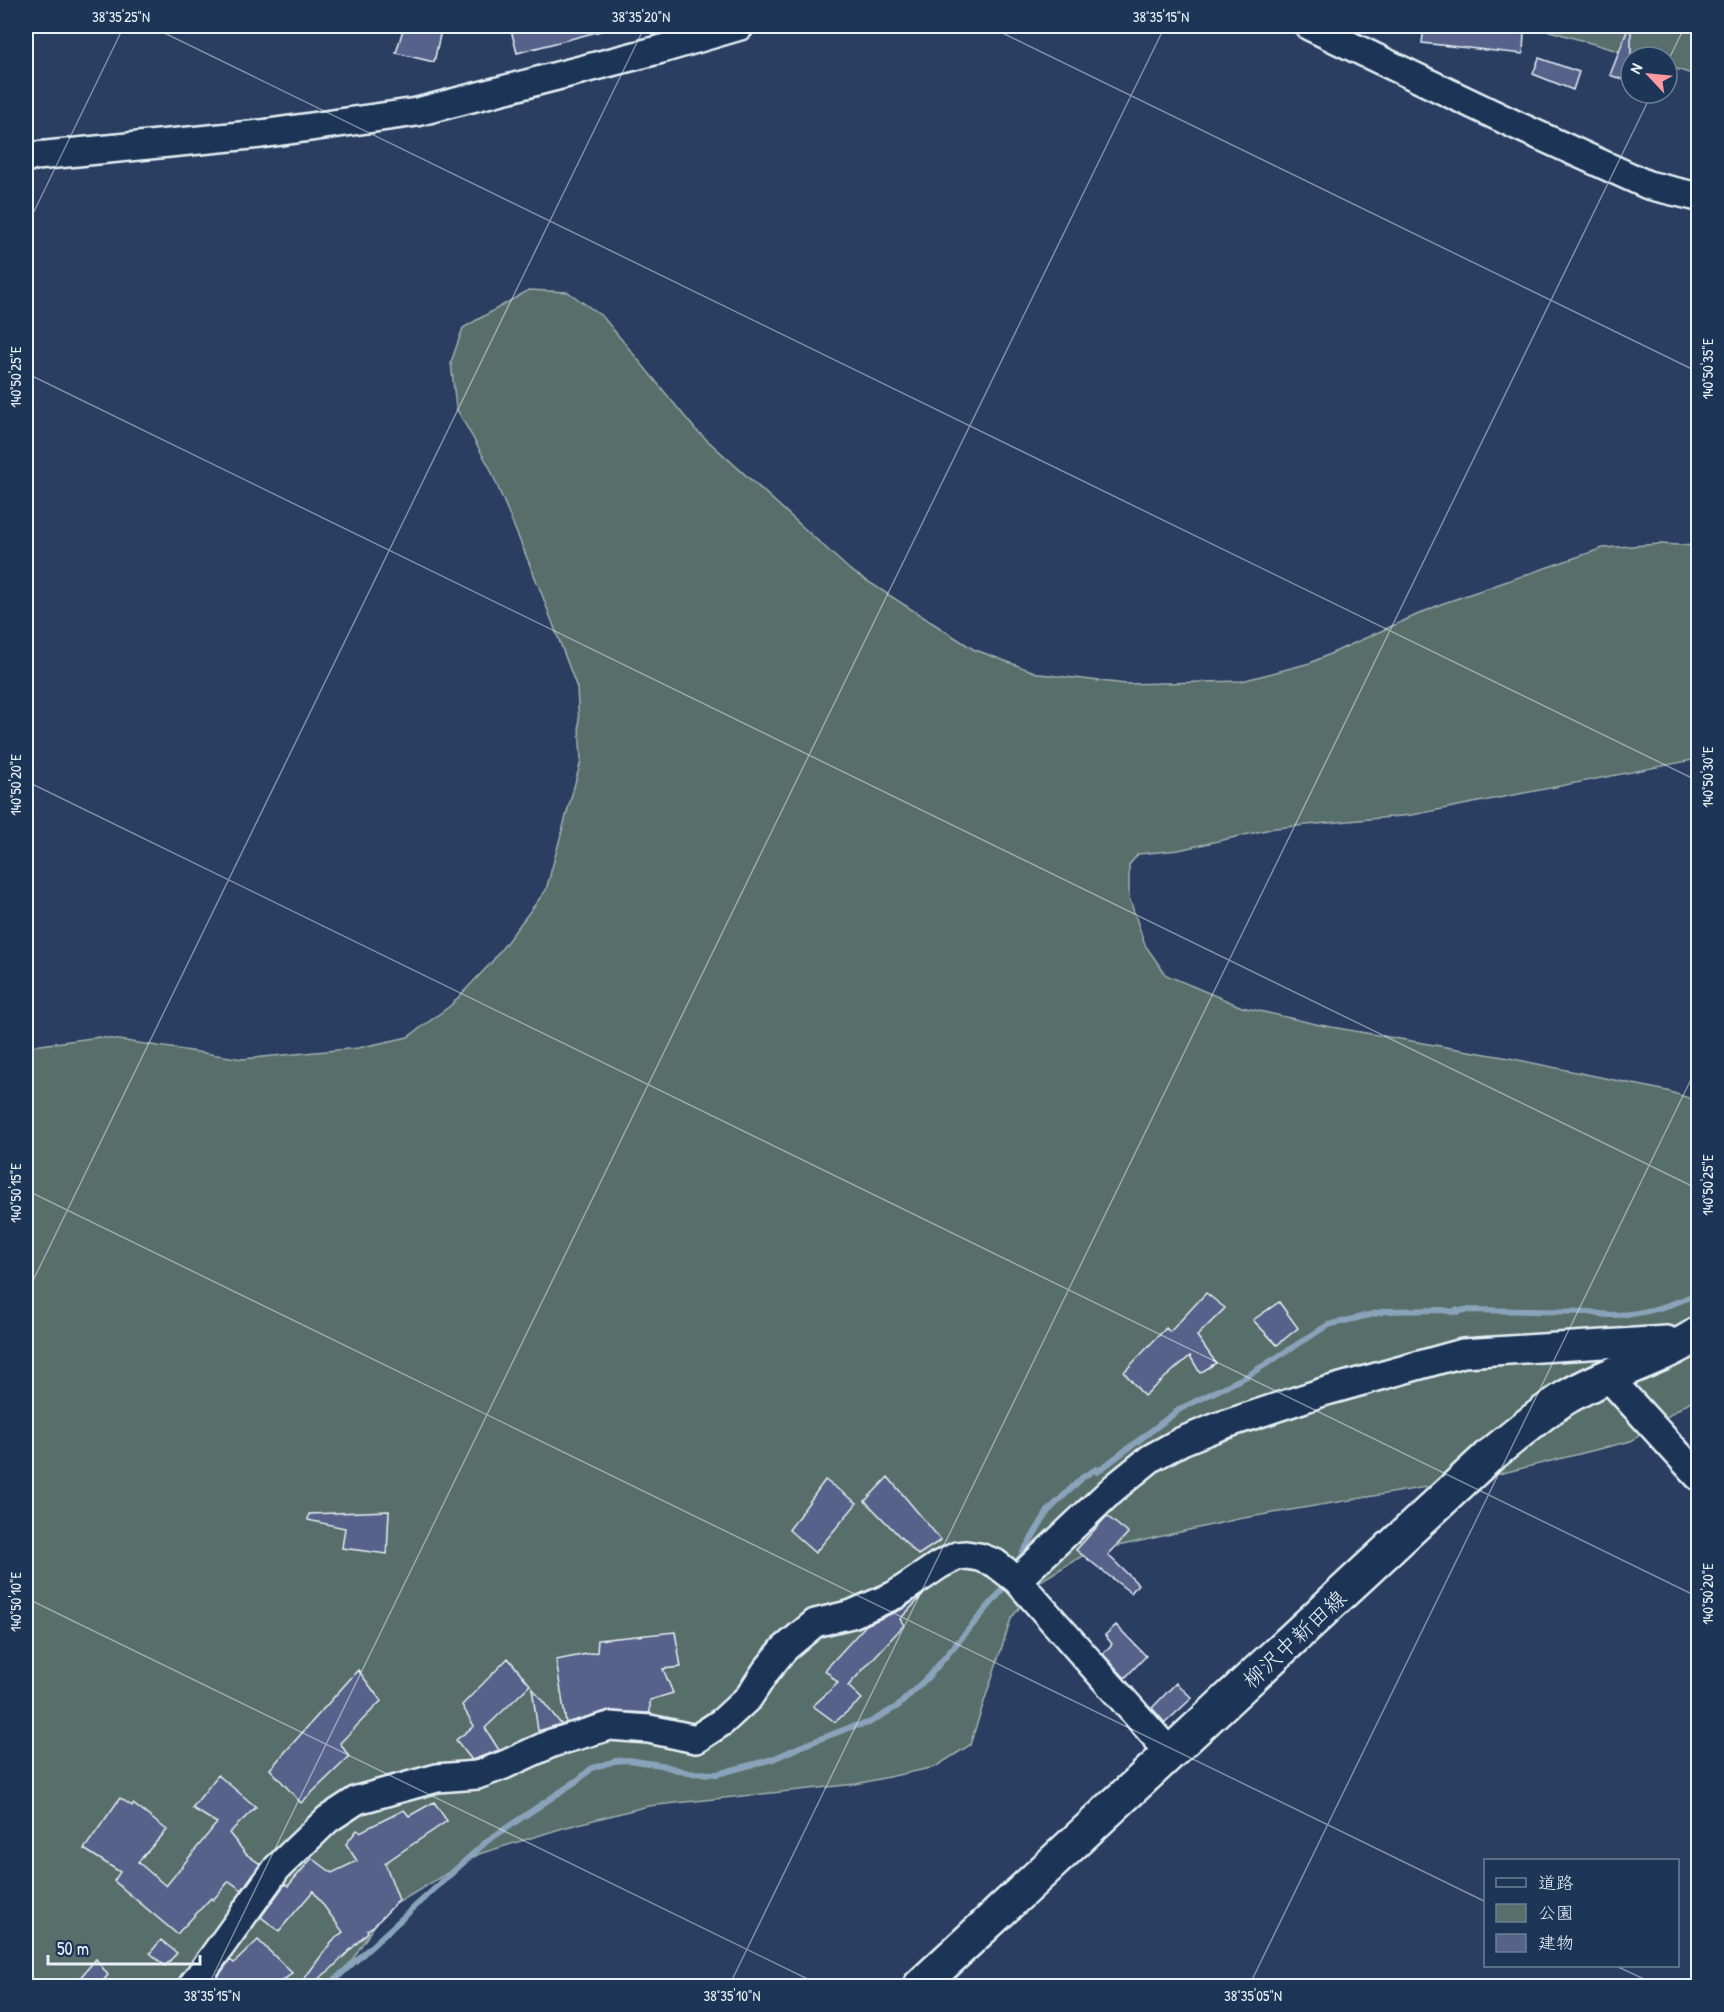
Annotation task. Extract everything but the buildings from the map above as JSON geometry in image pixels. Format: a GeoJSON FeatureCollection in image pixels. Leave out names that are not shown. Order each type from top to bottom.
{"type":"FeatureCollection","features":[{"type":"Feature","properties":{"kind":"main road","name":"柳沢中新田線"},"geometry":{"type":"LineString","coordinates":[[920,1986],[1488,1457],[1565,1398],[1688,1341]]}},
{"type":"Feature","properties":{"kind":"street"},"geometry":{"type":"LineString","coordinates":[[26,157],[261,134],[417,112],[662,49],[740,26]]}},
{"type":"Feature","properties":{"kind":"street"},"geometry":{"type":"LineString","coordinates":[[1309,26],[1507,121],[1648,185],[1698,197]]}},
{"type":"Feature","properties":{"kind":"street"},"geometry":{"type":"LineString","coordinates":[[1017,1580],[1114,1488],[1152,1458],[1182,1441],[1217,1427],[1323,1392],[1462,1353],[1667,1340],[1688,1341]]}},
{"type":"Feature","properties":{"kind":"street"},"geometry":{"type":"LineString","coordinates":[[1608,1377],[1698,1476]]}},
{"type":"Feature","properties":{"kind":"street"},"geometry":{"type":"LineString","coordinates":[[192,1986],[277,1868],[328,1819],[357,1800],[436,1778],[477,1774],[504,1765],[552,1743],[610,1726],[649,1729],[696,1739],[722,1722],[748,1697],[765,1671],[784,1649],[815,1623],[852,1614],[895,1595],[939,1565],[957,1556],[979,1557],[995,1563],[1017,1580],[1171,1754]]}},
{"type":"Feature","properties":{"kind":"green space"},"geometry":{"type":"Polygon","coordinates":[[[1533,26],[1698,26],[1698,76],[1679,70],[1679,45],[1619,45],[1619,51],[1533,26]]]}},
{"type":"Feature","properties":{"kind":"green space"},"geometry":{"type":"Polygon","coordinates":[[[529,290],[568,292],[603,317],[695,429],[850,570],[973,649],[1040,674],[1126,684],[1242,681],[1310,663],[1441,604],[1603,548],[1660,544],[1698,546],[1698,759],[1412,815],[1275,828],[1179,850],[1138,854],[1129,865],[1129,897],[1145,945],[1166,975],[1242,1007],[1320,1025],[1509,1058],[1667,1091],[1698,1101],[1698,1396],[1631,1441],[1491,1476],[1238,1519],[1087,1553],[1037,1583],[1011,1619],[970,1745],[935,1767],[856,1784],[648,1806],[563,1828],[479,1854],[384,1911],[335,1986],[26,1986],[26,1047],[99,1037],[243,1059],[358,1048],[408,1037],[450,1006],[491,963],[546,890],[581,761],[577,688],[541,592],[490,468],[456,408],[451,362],[463,328],[529,290]]]}},
{"type":"Feature","properties":{"kind":"waterway"},"geometry":{"type":"LineString","coordinates":[[1016,1564],[1048,1511],[1083,1477],[1096,1469],[1097,1472],[1180,1409],[1247,1376],[1328,1325],[1386,1311],[1443,1310],[1453,1312],[1456,1310],[1457,1312],[1464,1310],[1631,1314],[1673,1304],[1698,1293]]}},
{"type":"Feature","properties":{"kind":"waterway"},"geometry":{"type":"LineString","coordinates":[[328,1986],[487,1841],[578,1780],[592,1768],[615,1761],[628,1760],[661,1765],[688,1773],[717,1774],[773,1759],[851,1727],[869,1723],[898,1706],[929,1676],[999,1594],[1007,1581]]}}]}
